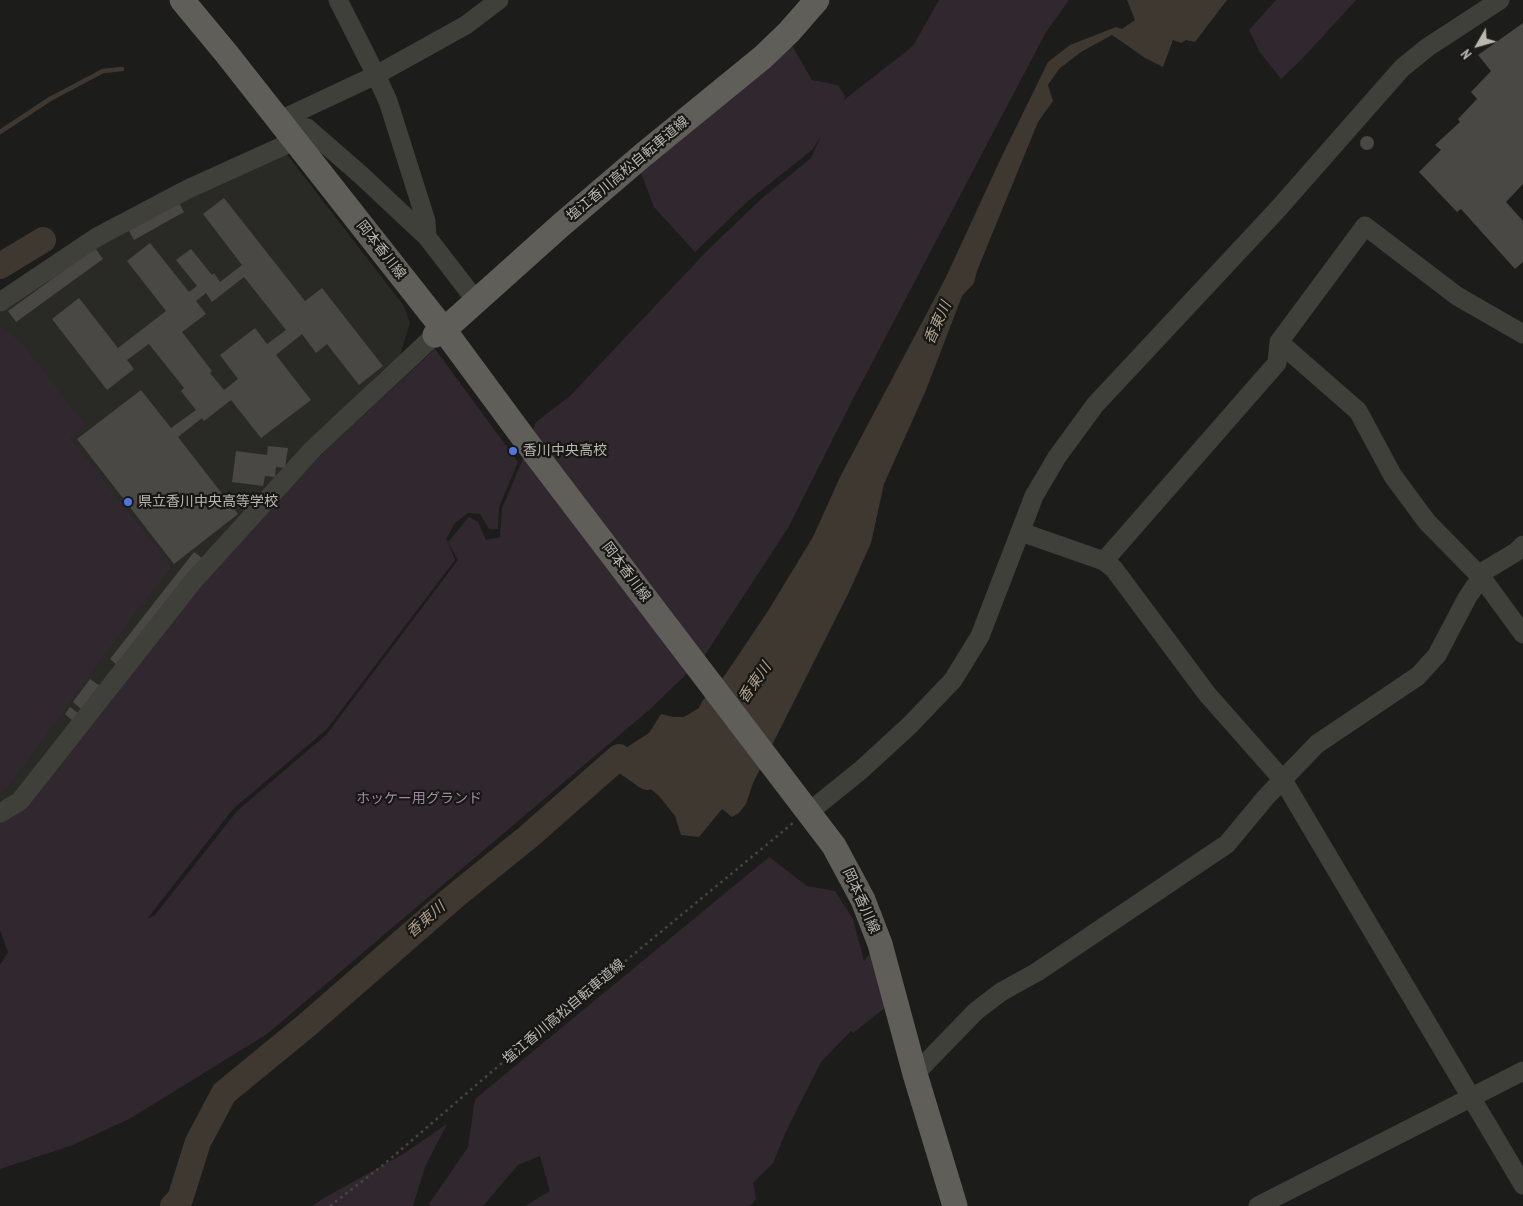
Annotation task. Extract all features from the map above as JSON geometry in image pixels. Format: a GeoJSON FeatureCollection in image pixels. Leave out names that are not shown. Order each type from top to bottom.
{"type":"FeatureCollection","features":[{"type":"Feature","properties":{"kind":"main road","name":"岡本香川線"},"geometry":{"type":"LineString","coordinates":[[182,0],[226,52],[440,333],[538,456],[792,790],[804,815],[834,846],[863,900],[880,944],[915,1074],[955,1206]]}},
{"type":"Feature","properties":{"kind":"main road","name":"塩江香川高松自転車道線"},"geometry":{"type":"LineString","coordinates":[[440,333],[560,226],[763,57],[789,32],[817,0]]}},
{"type":"Feature","properties":{"kind":"street"},"geometry":{"type":"LineString","coordinates":[[338,0],[388,101],[426,221],[427,237]]}},
{"type":"Feature","properties":{"kind":"street"},"geometry":{"type":"LineString","coordinates":[[278,121],[376,75],[466,24],[499,0]]}},
{"type":"Feature","properties":{"kind":"street"},"geometry":{"type":"LineString","coordinates":[[804,815],[868,764],[953,680],[980,636],[1034,496],[1056,457],[1095,405],[1278,209],[1402,68],[1428,48],[1500,0]]}},
{"type":"Feature","properties":{"kind":"street"},"geometry":{"type":"LineString","coordinates":[[278,121],[307,128],[362,176],[427,237],[476,302]]}},
{"type":"Feature","properties":{"kind":"street"},"geometry":{"type":"LineString","coordinates":[[0,302],[97,237],[188,189],[294,141]]}},
{"type":"Feature","properties":{"kind":"street"},"geometry":{"type":"LineString","coordinates":[[1104,561],[1277,363],[1279,342],[1365,226],[1457,296],[1523,334]]}},
{"type":"Feature","properties":{"kind":"street"},"geometry":{"type":"LineString","coordinates":[[0,813],[20,801],[194,580],[313,449],[440,333]]}},
{"type":"Feature","properties":{"kind":"street"},"geometry":{"type":"LineString","coordinates":[[1279,342],[1358,411],[1393,476],[1427,522],[1482,578],[1523,634]]}},
{"type":"Feature","properties":{"kind":"street"},"geometry":{"type":"LineString","coordinates":[[1020,532],[1104,561],[1114,569],[1207,694],[1283,780],[1523,1186]]}},
{"type":"Feature","properties":{"kind":"street"},"geometry":{"type":"LineString","coordinates":[[915,1074],[976,1011],[1001,992],[1037,972],[1227,844],[1266,797],[1318,744],[1418,676],[1437,655],[1467,598],[1486,570],[1516,552],[1523,545]]}},
{"type":"Feature","properties":{"kind":"street"},"geometry":{"type":"LineString","coordinates":[[1258,1206],[1523,1071]]}},
{"type":"Feature","properties":{"kind":"path","name":"塩江香川高松自転車道線"},"geometry":{"type":"LineString","coordinates":[[330,1206],[382,1166],[510,1056],[804,815]]}},
{"type":"Feature","properties":{"kind":"shaded area","name":"県立香川中央高等学校"},"geometry":{"type":"Polygon","coordinates":[[[285,152],[404,306],[410,323],[400,355],[371,381],[363,398],[22,789],[0,801],[0,312],[100,242],[285,152]]]}},
{"type":"Feature","properties":{"kind":"green space","name":"ホッケー用グランド"},"geometry":{"type":"Polygon","coordinates":[[[939,0],[1069,0],[1046,32],[853,399],[788,528],[703,658],[649,710],[267,1034],[131,1118],[73,1145],[0,1169],[0,965],[8,952],[0,930],[0,817],[198,582],[325,451],[435,349],[518,462],[499,507],[498,529],[489,529],[480,514],[468,513],[455,523],[446,539],[448,542],[469,517],[478,522],[486,540],[500,537],[502,508],[536,422],[570,396],[706,252],[760,200],[811,158],[821,136],[812,150],[749,200],[695,252],[654,207],[641,173],[790,42],[812,80],[838,85],[845,96],[844,100],[913,46],[939,0]],[[448,542],[455,560],[327,729],[233,809],[147,919],[155,915],[237,811],[326,735],[458,560],[448,542]]]}},
{"type":"Feature","properties":{"kind":"green space"},"geometry":{"type":"Polygon","coordinates":[[[1276,0],[1356,0],[1281,79],[1259,51],[1249,30],[1276,0]]]}},
{"type":"Feature","properties":{"kind":"green space"},"geometry":{"type":"Polygon","coordinates":[[[0,325],[23,345],[86,426],[70,438],[172,567],[138,609],[13,780],[0,794],[0,325]]]}},
{"type":"Feature","properties":{"kind":"green space"},"geometry":{"type":"Polygon","coordinates":[[[769,857],[807,886],[835,891],[853,919],[864,961],[871,952],[886,1007],[853,1033],[851,1031],[821,1062],[788,1127],[773,1163],[753,1183],[756,1199],[750,1206],[525,1206],[550,1191],[540,1156],[518,1165],[483,1206],[430,1206],[429,1204],[468,1147],[475,1099],[769,857]]]}},
{"type":"Feature","properties":{"kind":"green space"},"geometry":{"type":"Polygon","coordinates":[[[447,1124],[425,1167],[413,1206],[312,1206],[403,1154],[447,1124]]]}},
{"type":"Feature","properties":{"kind":"water"},"geometry":{"type":"Polygon","coordinates":[[[1127,0],[1227,0],[1195,42],[1186,40],[1181,43],[1173,40],[1163,67],[1145,58],[1112,35],[1081,52],[1059,69],[1048,85],[1053,101],[1038,122],[977,271],[974,283],[962,296],[926,390],[884,484],[871,543],[849,592],[753,783],[746,804],[739,813],[732,817],[722,809],[699,837],[681,835],[675,816],[659,796],[630,772],[619,757],[621,751],[649,733],[661,714],[684,717],[699,708],[703,700],[725,675],[768,611],[813,537],[840,477],[946,277],[1048,62],[1070,45],[1116,27],[1122,29],[1135,20],[1127,0]]]}},
{"type":"Feature","properties":{"kind":"building"},"geometry":{"type":"Polygon","coordinates":[[[1523,23],[1523,184],[1506,202],[1523,221],[1523,262],[1515,269],[1461,209],[1457,212],[1419,172],[1441,150],[1435,145],[1460,122],[1458,119],[1477,99],[1471,92],[1491,71],[1478,55],[1523,23]]]}},
{"type":"Feature","properties":{"kind":"building"},"geometry":{"type":"Polygon","coordinates":[[[1364,136],[1370,136],[1374,143],[1370,150],[1364,150],[1360,146],[1360,140],[1364,136]]]}},
{"type":"Feature","properties":{"kind":"building"},"geometry":{"type":"Polygon","coordinates":[[[224,198],[305,301],[322,288],[383,366],[359,385],[327,344],[316,353],[302,334],[276,355],[311,400],[261,438],[231,400],[204,421],[202,418],[178,437],[238,514],[174,564],[77,439],[141,390],[171,428],[196,410],[181,391],[184,388],[149,344],[127,360],[134,369],[107,390],[52,319],[79,298],[118,348],[166,311],[127,261],[150,243],[189,292],[197,286],[176,260],[191,249],[220,282],[242,265],[203,214],[224,198]],[[244,277],[212,302],[206,293],[196,301],[206,314],[182,332],[224,390],[238,379],[220,355],[255,328],[267,344],[286,330],[244,277]]]}},
{"type":"Feature","properties":{"kind":"building"},"geometry":{"type":"Polygon","coordinates":[[[178,201],[184,212],[134,240],[128,229],[178,201]]]}},
{"type":"Feature","properties":{"kind":"building"},"geometry":{"type":"Polygon","coordinates":[[[95,248],[103,259],[16,322],[8,311],[95,248]]]}},
{"type":"Feature","properties":{"kind":"building"},"geometry":{"type":"Polygon","coordinates":[[[268,446],[288,448],[285,468],[276,467],[275,477],[265,476],[263,486],[232,482],[236,451],[267,455],[268,446]]]}},
{"type":"Feature","properties":{"kind":"building"},"geometry":{"type":"Polygon","coordinates":[[[194,552],[202,558],[117,665],[110,659],[194,552]]]}},
{"type":"Feature","properties":{"kind":"building"},"geometry":{"type":"Polygon","coordinates":[[[90,679],[100,686],[82,710],[73,702],[90,679]]]}},
{"type":"Feature","properties":{"kind":"building"},"geometry":{"type":"Polygon","coordinates":[[[70,707],[78,713],[73,721],[65,714],[70,707]]]}},
{"type":"Feature","properties":{"kind":"waterway"},"geometry":{"type":"LineString","coordinates":[[0,132],[50,99],[103,71],[122,69]]}},
{"type":"Feature","properties":{"kind":"waterway"},"geometry":{"type":"LineString","coordinates":[[0,266],[43,240]]}},
{"type":"Feature","properties":{"kind":"waterway","name":"香東川"},"geometry":{"type":"LineString","coordinates":[[173,1206],[180,1199],[198,1142],[224,1093],[307,1025],[619,757],[647,777]]}},
{"type":"Feature","properties":{"kind":"place","name":"香川中央高校"},"geometry":{"type":"Point","coordinates":[513,451]}},
{"type":"Feature","properties":{"kind":"place","name":"県立香川中央高等学校"},"geometry":{"type":"Point","coordinates":[128,502]}}]}
